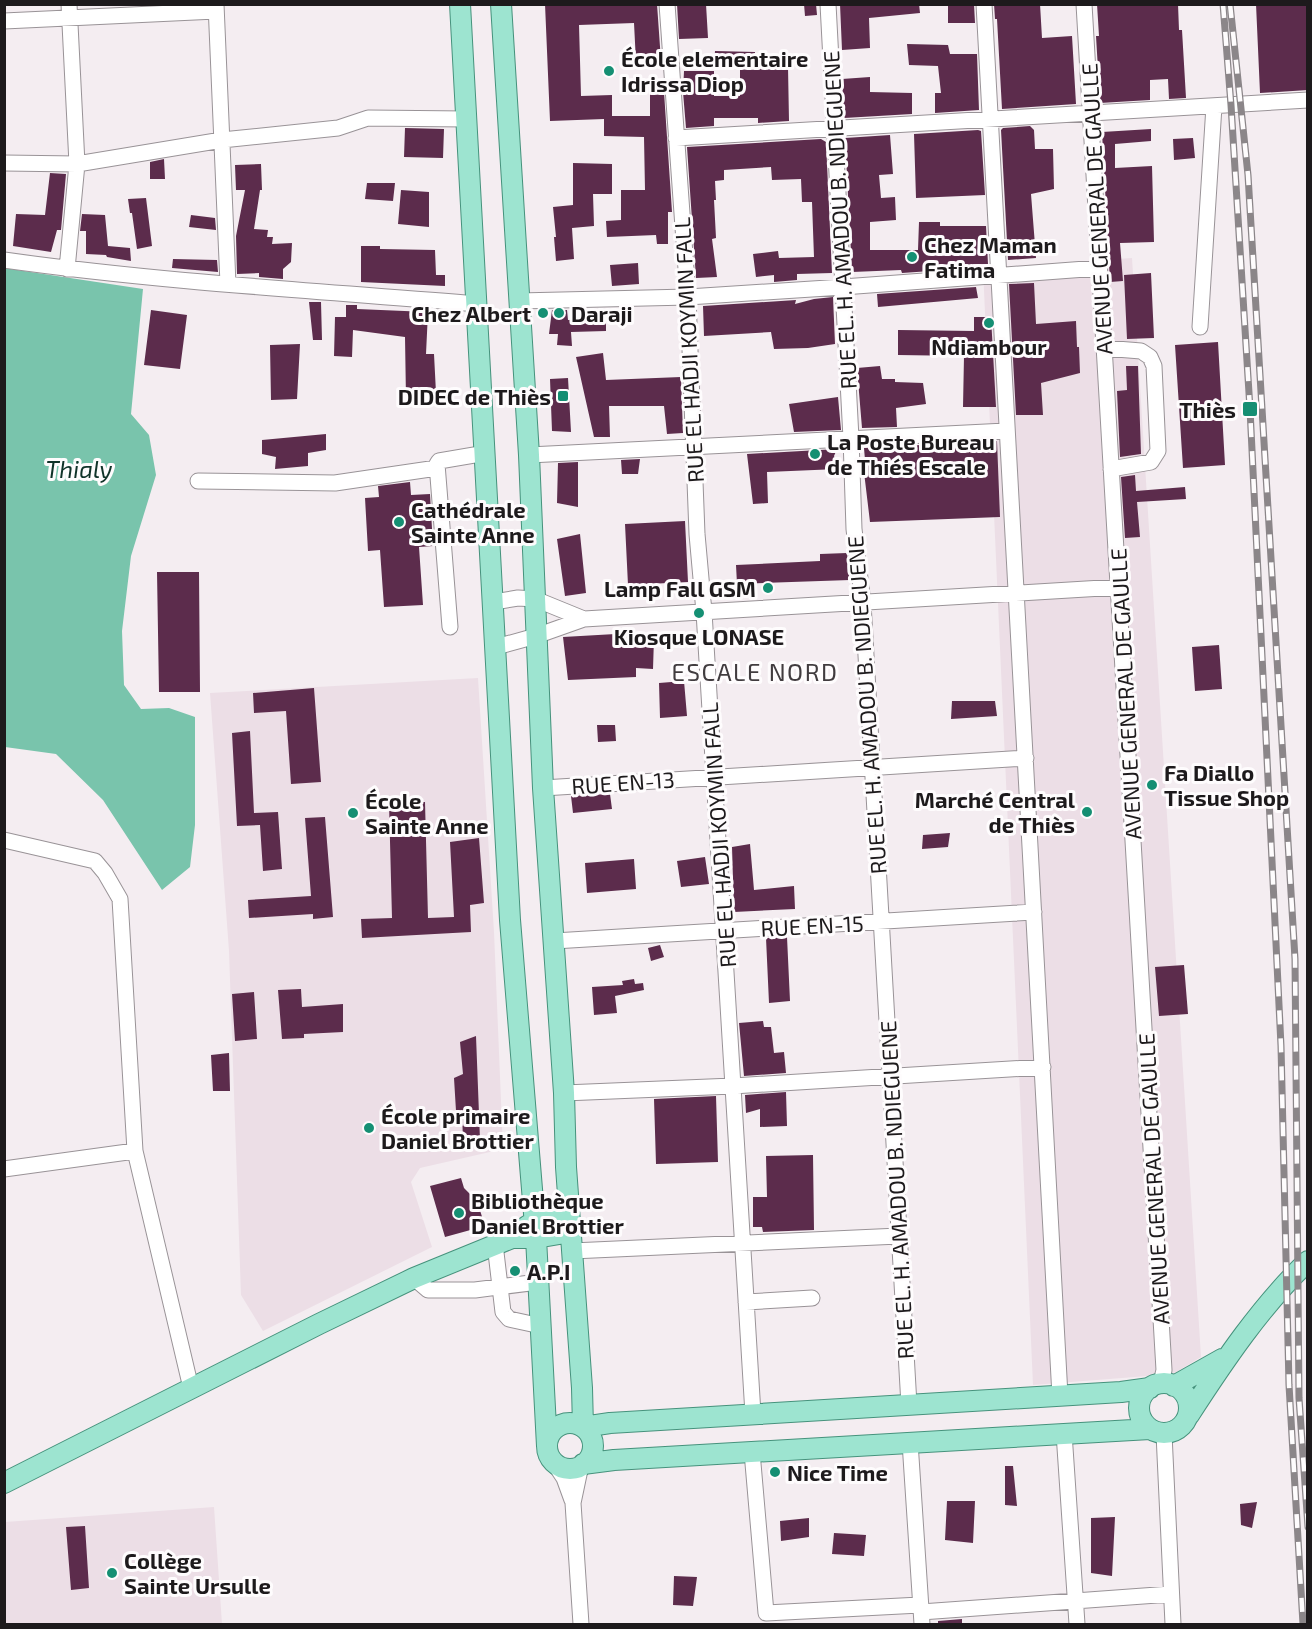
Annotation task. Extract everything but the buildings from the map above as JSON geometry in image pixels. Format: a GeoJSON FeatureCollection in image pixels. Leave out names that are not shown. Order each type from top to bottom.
{"type":"FeatureCollection","features":[{"type":"Feature","properties":{"kind":"main road"},"geometry":{"type":"LineString","coordinates":[[460,4],[510,920],[551,1454],[566,1468],[614,1460],[1179,1428],[1229,1354],[1287,1280],[1308,1262]]}},
{"type":"Feature","properties":{"kind":"main road"},"geometry":{"type":"LineString","coordinates":[[501,4],[529,455],[543,788],[564,1093],[569,1212],[583,1427],[588,1432],[592,1446],[592,1453],[582,1465]]}},
{"type":"Feature","properties":{"kind":"main road"},"geometry":{"type":"LineString","coordinates":[[4,1483],[414,1278],[534,1230],[549,1215],[569,1212]]}},
{"type":"Feature","properties":{"kind":"main road"},"geometry":{"type":"LineString","coordinates":[[534,1230],[572,1241]]}},
{"type":"Feature","properties":{"kind":"main road"},"geometry":{"type":"LineString","coordinates":[[1157,1431],[1141,1416],[1139,1408],[1141,1401],[1162,1386],[1229,1354]]}},
{"type":"Feature","properties":{"kind":"main road"},"geometry":{"type":"LineString","coordinates":[[551,1454],[551,1433],[556,1427],[570,1423],[583,1427],[610,1423],[1121,1392],[1162,1386],[1180,1389],[1188,1401],[1188,1415]]}},
{"type":"Feature","properties":{"kind":"street","name":"RUE EL HADJI KOYMIN FALL"},"geometry":{"type":"LineString","coordinates":[[667,4],[688,297],[697,534],[704,612],[753,1414]]}},
{"type":"Feature","properties":{"kind":"street","name":"RUE EL. H. AMADOU B. NDIEGUENE"},"geometry":{"type":"LineString","coordinates":[[828,4],[854,529],[863,603],[909,1405]]}},
{"type":"Feature","properties":{"kind":"street"},"geometry":{"type":"LineString","coordinates":[[984,4],[1060,1396]]}},
{"type":"Feature","properties":{"kind":"street","name":"AVENUE GENERAL DE GAULLE"},"geometry":{"type":"LineString","coordinates":[[1084,4],[1164,1358],[1162,1386]]}},
{"type":"Feature","properties":{"kind":"street"},"geometry":{"type":"LineString","coordinates":[[4,21],[69,11],[216,8],[228,284]]}},
{"type":"Feature","properties":{"kind":"street"},"geometry":{"type":"LineString","coordinates":[[67,269],[77,164],[69,11]]}},
{"type":"Feature","properties":{"kind":"street"},"geometry":{"type":"LineString","coordinates":[[676,138],[1308,100]]}},
{"type":"Feature","properties":{"kind":"street"},"geometry":{"type":"LineString","coordinates":[[1200,327],[1214,106]]}},
{"type":"Feature","properties":{"kind":"street"},"geometry":{"type":"LineString","coordinates":[[4,163],[77,164],[222,140],[338,129],[368,118],[466,118]]}},
{"type":"Feature","properties":{"kind":"street"},"geometry":{"type":"LineString","coordinates":[[4,260],[67,269],[228,284],[478,304]]}},
{"type":"Feature","properties":{"kind":"street"},"geometry":{"type":"LineString","coordinates":[[519,302],[688,297],[1099,268]]}},
{"type":"Feature","properties":{"kind":"street"},"geometry":{"type":"LineString","coordinates":[[1104,348],[1141,351],[1150,357],[1154,366],[1158,451],[1151,462],[1112,470]]}},
{"type":"Feature","properties":{"kind":"street"},"geometry":{"type":"LineString","coordinates":[[529,455],[1006,431]]}},
{"type":"Feature","properties":{"kind":"street"},"geometry":{"type":"LineString","coordinates":[[450,627],[436,464],[439,461],[486,453]]}},
{"type":"Feature","properties":{"kind":"street"},"geometry":{"type":"LineString","coordinates":[[198,481],[335,483],[437,468]]}},
{"type":"Feature","properties":{"kind":"street"},"geometry":{"type":"LineString","coordinates":[[496,647],[584,619],[1017,595],[1119,587]]}},
{"type":"Feature","properties":{"kind":"street"},"geometry":{"type":"LineString","coordinates":[[494,602],[518,598],[535,599],[584,619]]}},
{"type":"Feature","properties":{"kind":"street","name":"RUE EN-13"},"geometry":{"type":"LineString","coordinates":[[543,788],[1026,758]]}},
{"type":"Feature","properties":{"kind":"street"},"geometry":{"type":"LineString","coordinates":[[4,840],[95,861],[105,873],[120,900],[135,1151],[192,1388]]}},
{"type":"Feature","properties":{"kind":"street","name":"RUE EN-15"},"geometry":{"type":"LineString","coordinates":[[554,941],[1034,912]]}},
{"type":"Feature","properties":{"kind":"street"},"geometry":{"type":"LineString","coordinates":[[564,1093],[733,1086],[1043,1067]]}},
{"type":"Feature","properties":{"kind":"street"},"geometry":{"type":"LineString","coordinates":[[4,1169],[135,1151]]}},
{"type":"Feature","properties":{"kind":"street"},"geometry":{"type":"LineString","coordinates":[[572,1241],[743,1243],[899,1236]]}},
{"type":"Feature","properties":{"kind":"street"},"geometry":{"type":"LineString","coordinates":[[503,1241],[500,1288],[505,1317],[541,1326]]}},
{"type":"Feature","properties":{"kind":"street"},"geometry":{"type":"LineString","coordinates":[[414,1278],[428,1290],[500,1288],[538,1282]]}},
{"type":"Feature","properties":{"kind":"street"},"geometry":{"type":"LineString","coordinates":[[747,1302],[812,1298]]}},
{"type":"Feature","properties":{"kind":"street"},"geometry":{"type":"LineString","coordinates":[[1157,1431],[1173,1624]]}},
{"type":"Feature","properties":{"kind":"street"},"geometry":{"type":"LineString","coordinates":[[1064,1433],[1077,1624]]}},
{"type":"Feature","properties":{"kind":"street"},"geometry":{"type":"LineString","coordinates":[[910,1442],[921,1614]]}},
{"type":"Feature","properties":{"kind":"street"},"geometry":{"type":"LineString","coordinates":[[752,1452],[766,1613],[921,1614],[1172,1594]]}},
{"type":"Feature","properties":{"kind":"street"},"geometry":{"type":"LineString","coordinates":[[551,1454],[564,1478],[573,1503],[580,1624]]}},
{"type":"Feature","properties":{"kind":"street"},"geometry":{"type":"LineString","coordinates":[[573,1503],[582,1465]]}},
{"type":"Feature","properties":{"kind":"shaded area","name":"Marché Central de Thiès"},"geometry":{"type":"Polygon","coordinates":[[[1132,258],[1201,1357],[1173,1374],[1033,1385],[983,268],[1132,258]]]}},
{"type":"Feature","properties":{"kind":"shaded area"},"geometry":{"type":"Polygon","coordinates":[[[478,678],[494,932],[503,1149],[420,1168],[411,1182],[432,1247],[263,1331],[241,1295],[229,951],[210,693],[478,678]]]}},
{"type":"Feature","properties":{"kind":"shaded area","name":"Collège Sainte Ursulle"},"geometry":{"type":"Polygon","coordinates":[[[214,1507],[222,1624],[5,1624],[5,1522],[214,1507]]]}},
{"type":"Feature","properties":{"kind":"water","name":"Thialy"},"geometry":{"type":"Polygon","coordinates":[[[4,268],[143,289],[131,414],[149,435],[156,475],[131,556],[122,631],[124,685],[141,709],[169,708],[195,717],[195,825],[190,867],[162,890],[103,800],[56,754],[5,747],[4,268]]]}},
{"type":"Feature","properties":{"kind":"railway"},"geometry":{"type":"LineString","coordinates":[[1223,4],[1250,409],[1281,1046],[1289,1385],[1303,1624]]}},
{"type":"Feature","properties":{"kind":"railway"},"geometry":{"type":"LineString","coordinates":[[1230,4],[1248,175],[1295,959],[1299,1398],[1308,1527]]}},
{"type":"Feature","properties":{"kind":"place","name":"École elementaire Idrissa Diop"},"geometry":{"type":"Point","coordinates":[609,71]}},
{"type":"Feature","properties":{"kind":"place","name":"Chez Maman Fatima"},"geometry":{"type":"Point","coordinates":[912,257]}},
{"type":"Feature","properties":{"kind":"place","name":"Chez Albert"},"geometry":{"type":"Point","coordinates":[543,313]}},
{"type":"Feature","properties":{"kind":"place","name":"Daraji"},"geometry":{"type":"Point","coordinates":[559,313]}},
{"type":"Feature","properties":{"kind":"place","name":"Ndiambour"},"geometry":{"type":"Point","coordinates":[989,323]}},
{"type":"Feature","properties":{"kind":"place","name":"DIDEC de Thiès"},"geometry":{"type":"Point","coordinates":[563,396]}},
{"type":"Feature","properties":{"kind":"place","name":"Thiès"},"geometry":{"type":"Point","coordinates":[1250,409]}},
{"type":"Feature","properties":{"kind":"place","name":"La Poste Bureau de Thiés Escale"},"geometry":{"type":"Point","coordinates":[815,454]}},
{"type":"Feature","properties":{"kind":"place","name":"Cathédrale Sainte Anne"},"geometry":{"type":"Point","coordinates":[399,522]}},
{"type":"Feature","properties":{"kind":"place","name":"Lamp Fall GSM"},"geometry":{"type":"Point","coordinates":[768,588]}},
{"type":"Feature","properties":{"kind":"place","name":"Kiosque LONASE"},"geometry":{"type":"Point","coordinates":[699,613]}},
{"type":"Feature","properties":{"kind":"place","name":"Fa Diallo Tissue Shop"},"geometry":{"type":"Point","coordinates":[1152,785]}},
{"type":"Feature","properties":{"kind":"place","name":"Marché Central de Thiès"},"geometry":{"type":"Point","coordinates":[1087,812]}},
{"type":"Feature","properties":{"kind":"place","name":"École Sainte Anne"},"geometry":{"type":"Point","coordinates":[353,813]}},
{"type":"Feature","properties":{"kind":"place","name":"École primaire Daniel Brottier"},"geometry":{"type":"Point","coordinates":[369,1128]}},
{"type":"Feature","properties":{"kind":"place","name":"Bibliothèque Daniel Brottier"},"geometry":{"type":"Point","coordinates":[459,1213]}},
{"type":"Feature","properties":{"kind":"place","name":"A.P.I"},"geometry":{"type":"Point","coordinates":[515,1271]}},
{"type":"Feature","properties":{"kind":"place","name":"Nice Time"},"geometry":{"type":"Point","coordinates":[775,1472]}},
{"type":"Feature","properties":{"kind":"place","name":"Collège Sainte Ursulle"},"geometry":{"type":"Point","coordinates":[112,1573]}},
{"type":"Feature","properties":{"kind":"district","name":"ESCALE NORD"},"geometry":{"type":"Point","coordinates":[755,671]}}]}
